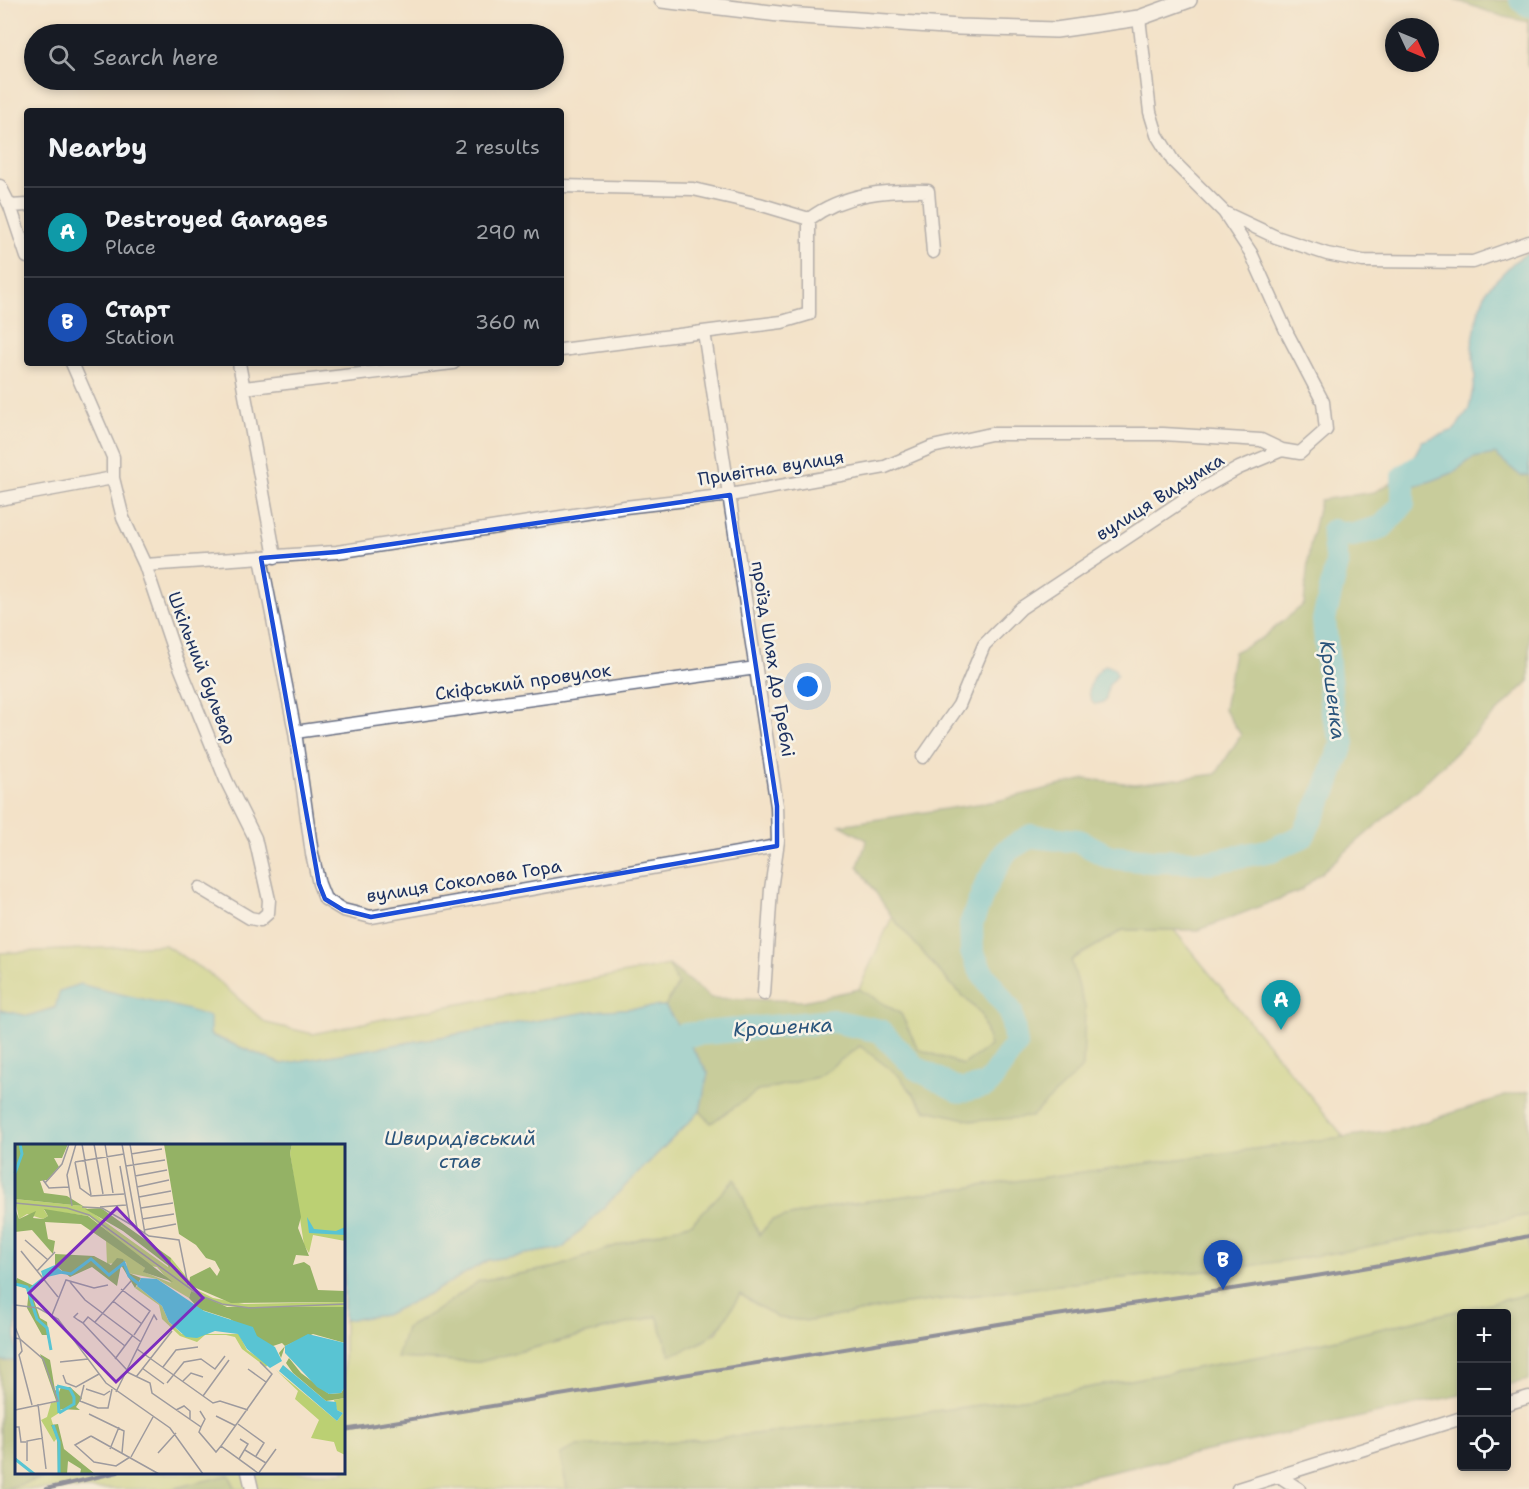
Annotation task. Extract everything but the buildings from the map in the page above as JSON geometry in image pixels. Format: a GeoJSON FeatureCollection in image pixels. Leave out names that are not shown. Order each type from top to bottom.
{"type":"FeatureCollection","features":[{"type":"Feature","properties":{"kind":"street"},"geometry":{"type":"LineString","coordinates":[[662,0],[787,15],[1041,30],[1073,29],[1139,18],[1189,0]]}},
{"type":"Feature","properties":{"kind":"street","name":"вулиця Видумка"},"geometry":{"type":"LineString","coordinates":[[922,757],[959,705],[984,645],[1021,608],[1194,493],[1239,468],[1282,450],[1300,453],[1326,430],[1323,402],[1288,335],[1251,253],[1224,212],[1173,161],[1157,135],[1150,112],[1139,18]]}},
{"type":"Feature","properties":{"kind":"street"},"geometry":{"type":"LineString","coordinates":[[564,186],[693,189],[759,204],[809,219]]}},
{"type":"Feature","properties":{"kind":"street"},"geometry":{"type":"LineString","coordinates":[[0,187],[10,206],[24,247]]}},
{"type":"Feature","properties":{"kind":"street"},"geometry":{"type":"LineString","coordinates":[[809,219],[819,211],[872,192],[928,192],[933,252]]}},
{"type":"Feature","properties":{"kind":"street"},"geometry":{"type":"LineString","coordinates":[[10,206],[24,205]]}},
{"type":"Feature","properties":{"kind":"street"},"geometry":{"type":"LineString","coordinates":[[1224,212],[1276,237],[1327,254],[1363,261],[1473,262],[1527,242]]}},
{"type":"Feature","properties":{"kind":"street"},"geometry":{"type":"LineString","coordinates":[[564,350],[782,322],[809,314],[809,219]]}},
{"type":"Feature","properties":{"kind":"street","name":"проїзд Шлях До Греблі"},"geometry":{"type":"LineString","coordinates":[[704,332],[777,806],[777,846],[771,889],[764,994]]}},
{"type":"Feature","properties":{"kind":"street","name":"Шкільний бульвар"},"geometry":{"type":"LineString","coordinates":[[73,366],[113,457],[113,478],[123,518],[146,565],[176,657],[226,780],[255,838],[269,900],[268,913],[260,920],[250,918],[200,888]]}},
{"type":"Feature","properties":{"kind":"street"},"geometry":{"type":"LineString","coordinates":[[240,366],[275,557]]}},
{"type":"Feature","properties":{"kind":"street"},"geometry":{"type":"LineString","coordinates":[[244,388],[428,366]]}},
{"type":"Feature","properties":{"kind":"street","name":"Привітна вулиця"},"geometry":{"type":"LineString","coordinates":[[146,565],[337,552],[625,507],[730,495],[885,467],[932,447],[991,434],[1163,434],[1261,440],[1282,450]]}},
{"type":"Feature","properties":{"kind":"street"},"geometry":{"type":"LineString","coordinates":[[0,500],[113,478]]}},
{"type":"Feature","properties":{"kind":"street","name":"вулиця Соколова Гора"},"geometry":{"type":"LineString","coordinates":[[261,558],[295,732],[312,854],[325,899],[343,910],[371,917],[777,846]]}},
{"type":"Feature","properties":{"kind":"street","name":"Скіфський провулок"},"geometry":{"type":"LineString","coordinates":[[295,732],[756,668]]}},
{"type":"Feature","properties":{"kind":"street"},"geometry":{"type":"LineString","coordinates":[[1511,1402],[1529,1396]]}},
{"type":"Feature","properties":{"kind":"street"},"geometry":{"type":"LineString","coordinates":[[1238,1489],[1457,1419]]}},
{"type":"Feature","properties":{"kind":"street"},"geometry":{"type":"LineString","coordinates":[[248,1474],[252,1489]]}},
{"type":"Feature","properties":{"kind":"street"},"geometry":{"type":"LineString","coordinates":[[1279,1476],[1299,1489]]}},
{"type":"Feature","properties":{"kind":"highlighted area"},"geometry":{"type":"Polygon","coordinates":[[[730,495],[777,806],[777,846],[371,917],[343,910],[325,899],[319,884],[261,558],[337,552],[730,495]]]}},
{"type":"Feature","properties":{"kind":"green space"},"geometry":{"type":"Polygon","coordinates":[[[1455,0],[1521,0],[1529,5],[1529,68],[1527,65],[1528,22],[1504,17],[1455,0]]]}},
{"type":"Feature","properties":{"kind":"green space"},"geometry":{"type":"Polygon","coordinates":[[[1495,454],[1521,476],[1529,475],[1529,681],[1418,789],[1300,891],[1199,930],[1123,930],[1071,960],[1085,1007],[1083,1067],[1031,1117],[975,1121],[926,1110],[898,1075],[860,1046],[817,1077],[758,1091],[711,1123],[700,1111],[708,1073],[665,1006],[678,985],[669,965],[711,998],[803,1001],[859,989],[901,1014],[918,1049],[963,1065],[990,1046],[981,1014],[946,979],[892,917],[858,866],[867,840],[840,825],[997,801],[1085,779],[1135,784],[1216,774],[1241,735],[1224,709],[1234,652],[1262,638],[1304,604],[1309,550],[1320,500],[1374,492],[1403,477],[1412,486],[1452,473],[1473,458],[1495,454]]]}},
{"type":"Feature","properties":{"kind":"green space"},"geometry":{"type":"Polygon","coordinates":[[[892,917],[946,979],[981,1014],[990,1046],[963,1065],[918,1049],[901,1014],[859,989],[892,917]]]}},
{"type":"Feature","properties":{"kind":"green space"},"geometry":{"type":"Polygon","coordinates":[[[1123,930],[1174,930],[1344,1137],[846,1204],[772,1220],[759,1235],[735,1180],[692,1223],[609,1248],[558,1267],[479,1281],[436,1311],[406,1328],[398,1358],[479,1362],[657,1316],[670,1355],[717,1333],[740,1294],[778,1318],[810,1321],[898,1305],[1097,1280],[1230,1269],[1529,1215],[1529,1294],[1457,1309],[1457,1311],[1273,1354],[1037,1397],[834,1425],[702,1440],[577,1446],[560,1455],[567,1489],[236,1489],[229,1475],[171,1489],[4,1489],[57,1474],[345,1474],[345,1320],[385,1315],[433,1292],[488,1260],[563,1248],[700,1111],[711,1123],[758,1091],[817,1077],[860,1046],[899,1075],[926,1111],[1085,1008],[1070,961],[1123,930]]]}},
{"type":"Feature","properties":{"kind":"green space"},"geometry":{"type":"Polygon","coordinates":[[[165,945],[214,977],[266,1023],[313,1034],[411,1013],[669,965],[678,985],[665,1006],[594,1011],[282,1064],[109,993],[80,984],[60,991],[56,1007],[28,1016],[0,1010],[0,953],[165,945]]]}},
{"type":"Feature","properties":{"kind":"green space"},"geometry":{"type":"Polygon","coordinates":[[[1529,1091],[1529,1215],[1346,1251],[1230,1269],[1097,1280],[898,1305],[810,1321],[778,1318],[740,1294],[720,1327],[713,1334],[697,1345],[670,1355],[657,1316],[479,1362],[397,1358],[406,1328],[436,1311],[479,1281],[558,1267],[609,1248],[692,1223],[735,1179],[759,1235],[772,1220],[846,1204],[1402,1129],[1508,1095],[1529,1091]]]}},
{"type":"Feature","properties":{"kind":"green space"},"geometry":{"type":"Polygon","coordinates":[[[1529,1294],[1529,1380],[1511,1384],[1511,1309],[1465,1309],[1529,1294]]]}},
{"type":"Feature","properties":{"kind":"green space"},"geometry":{"type":"Polygon","coordinates":[[[1457,1311],[1457,1396],[1034,1489],[567,1489],[560,1454],[577,1446],[702,1440],[834,1425],[1037,1397],[1273,1354],[1457,1311]]]}},
{"type":"Feature","properties":{"kind":"green space"},"geometry":{"type":"Polygon","coordinates":[[[0,1361],[15,1361],[15,1474],[57,1474],[0,1489],[0,1361]]]}},
{"type":"Feature","properties":{"kind":"green space"},"geometry":{"type":"Polygon","coordinates":[[[229,1475],[236,1489],[171,1489],[229,1475]]]}},
{"type":"Feature","properties":{"kind":"water"},"geometry":{"type":"Polygon","coordinates":[[[1529,252],[1529,475],[1521,476],[1495,454],[1473,458],[1452,473],[1412,486],[1403,477],[1422,441],[1454,430],[1469,409],[1475,378],[1472,346],[1478,313],[1487,289],[1515,261],[1529,252]]]}},
{"type":"Feature","properties":{"kind":"water"},"geometry":{"type":"Polygon","coordinates":[[[1105,665],[1114,668],[1117,674],[1108,687],[1105,701],[1094,704],[1089,688],[1093,678],[1105,665]]]}},
{"type":"Feature","properties":{"kind":"water","name":"Швиридівський став"},"geometry":{"type":"Polygon","coordinates":[[[80,984],[178,1007],[210,1017],[210,1035],[282,1064],[594,1011],[665,1006],[708,1073],[700,1111],[563,1248],[488,1260],[433,1292],[385,1315],[345,1320],[345,1144],[15,1144],[15,1361],[0,1361],[0,1010],[28,1016],[55,1008],[60,991],[80,984]]]}},
{"type":"Feature","properties":{"kind":"waterway"},"geometry":{"type":"LineString","coordinates":[[1521,0],[1529,5]]}},
{"type":"Feature","properties":{"kind":"waterway","name":"Крошенка"},"geometry":{"type":"LineString","coordinates":[[653,1046],[683,1035],[833,1021],[880,1031],[916,1068],[960,1091],[987,1085],[1016,1044],[1011,1012],[982,973],[972,952],[971,924],[986,885],[1006,851],[1031,836],[1079,841],[1110,857],[1152,861],[1211,862],[1272,850],[1303,836],[1326,789],[1343,742],[1332,711],[1324,620],[1337,564],[1333,531],[1353,535],[1382,527],[1403,504],[1403,477],[1430,460]]}},
{"type":"Feature","properties":{"kind":"railway"},"geometry":{"type":"LineString","coordinates":[[345,1430],[933,1334],[1338,1272],[1529,1236]]}},
{"type":"Feature","properties":{"kind":"railway"},"geometry":{"type":"LineString","coordinates":[[46,1489],[110,1474]]}},
{"type":"Feature","properties":{"kind":"place","name":"Destroyed Garages"},"geometry":{"type":"Point","coordinates":[1281,1030]}},
{"type":"Feature","properties":{"kind":"place","name":"Старт"},"geometry":{"type":"Point","coordinates":[1223,1290]}}]}
